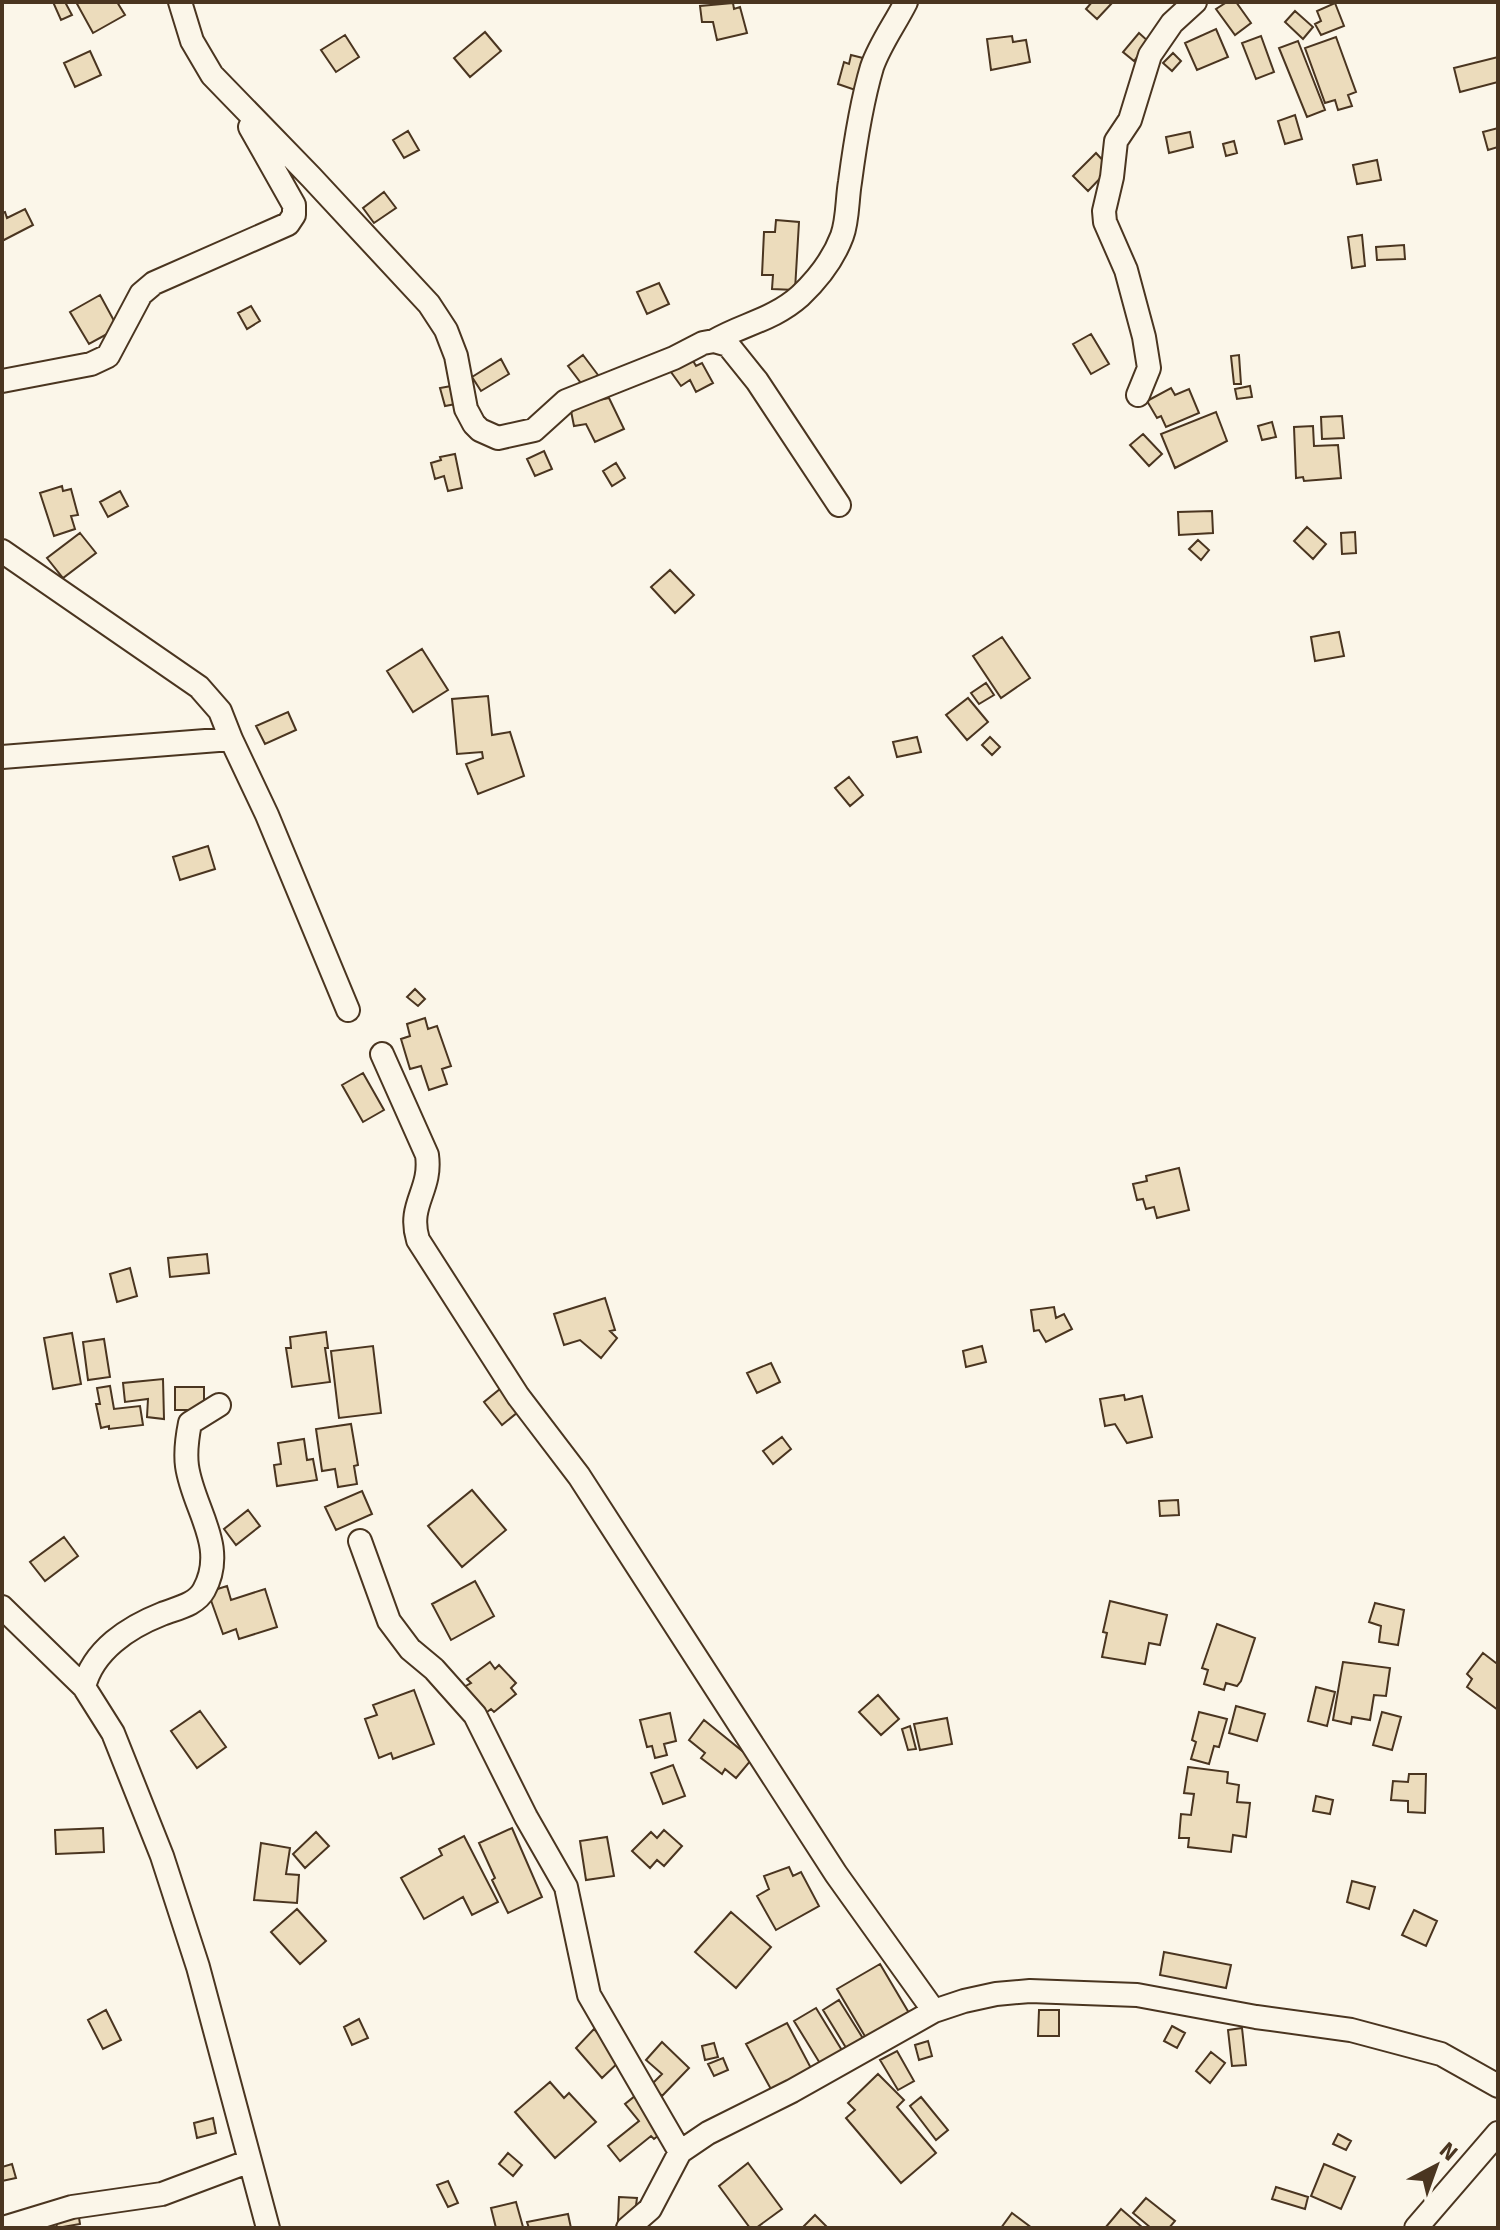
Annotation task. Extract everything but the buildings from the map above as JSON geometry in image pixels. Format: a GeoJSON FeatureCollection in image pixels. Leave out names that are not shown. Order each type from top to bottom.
{"type":"FeatureCollection","features":[{"type":"Feature","properties":{"kind":"street"},"geometry":{"type":"LineString","coordinates":[[180,2],[192,41],[212,75],[429,304],[446,330],[456,356],[466,409],[474,424],[488,436],[498,438],[534,430],[566,401],[714,341],[730,331],[749,327],[773,316],[799,296],[826,268],[843,234],[856,135],[872,68],[906,2]]}},
{"type":"Feature","properties":{"kind":"street"},"geometry":{"type":"LineString","coordinates":[[1138,395],[1149,368],[1144,337],[1126,270],[1105,222],[1104,211],[1116,141],[1130,120],[1150,55],[1172,23],[1195,2]]}},
{"type":"Feature","properties":{"kind":"street"},"geometry":{"type":"LineString","coordinates":[[2,381],[91,364],[108,356],[141,294],[154,283],[288,224],[294,215],[294,205],[235,101]]}},
{"type":"Feature","properties":{"kind":"street"},"geometry":{"type":"LineString","coordinates":[[714,341],[728,345],[757,381],[839,505]]}},
{"type":"Feature","properties":{"kind":"street"},"geometry":{"type":"LineString","coordinates":[[2,551],[199,687],[220,711],[348,1010]]}},
{"type":"Feature","properties":{"kind":"street"},"geometry":{"type":"LineString","coordinates":[[2,757],[231,739]]}},
{"type":"Feature","properties":{"kind":"street"},"geometry":{"type":"LineString","coordinates":[[382,1054],[427,1155],[429,1172],[415,1209],[413,1224],[418,1240],[518,1396],[611,1524],[836,1874],[934,2011]]}},
{"type":"Feature","properties":{"kind":"street"},"geometry":{"type":"LineString","coordinates":[[84,1687],[93,1664],[123,1634],[146,1620],[196,1601],[204,1590],[213,1562],[212,1545],[187,1468],[185,1447],[190,1423],[219,1405]]}},
{"type":"Feature","properties":{"kind":"street"},"geometry":{"type":"LineString","coordinates":[[360,1541],[389,1621],[410,1649],[434,1669],[475,1715],[526,1817],[566,1887],[589,1995],[680,2152]]}},
{"type":"Feature","properties":{"kind":"street"},"geometry":{"type":"LineString","coordinates":[[2,1607],[84,1687],[113,1733],[162,1856],[198,1967],[268,2228]]}},
{"type":"Feature","properties":{"kind":"street"},"geometry":{"type":"LineString","coordinates":[[628,2228],[650,2209],[680,2152],[708,2133],[792,2091],[934,2011],[996,1994],[1030,1991],[1137,1995],[1256,2017],[1351,2030],[1441,2054],[1498,2086]]}},
{"type":"Feature","properties":{"kind":"street"},"geometry":{"type":"LineString","coordinates":[[1416,2228],[1498,2133]]}},
{"type":"Feature","properties":{"kind":"street"},"geometry":{"type":"LineString","coordinates":[[3,2228],[72,2207],[162,2194],[250,2161]]}}]}
